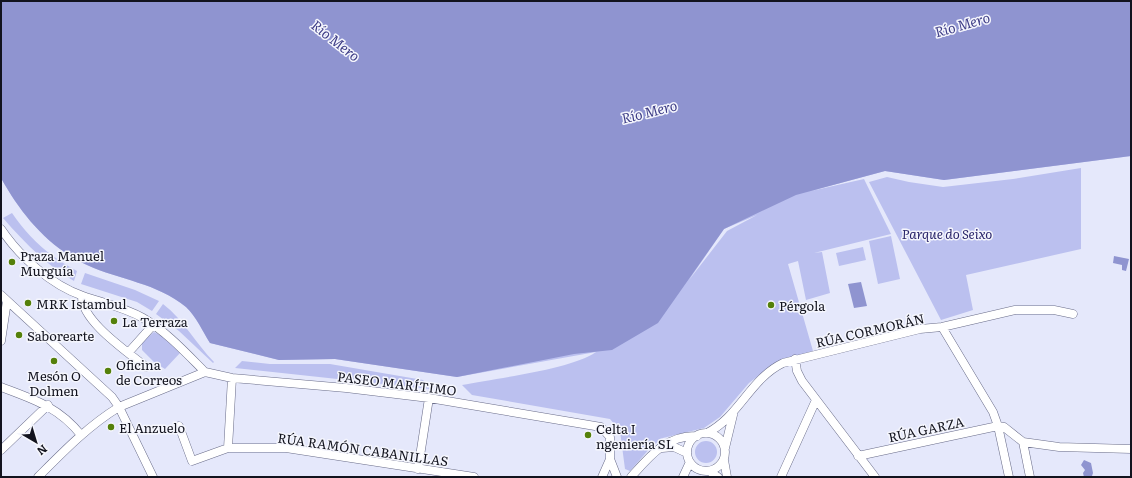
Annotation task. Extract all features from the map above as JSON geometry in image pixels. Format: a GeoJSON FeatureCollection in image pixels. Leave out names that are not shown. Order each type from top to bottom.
{"type":"FeatureCollection","features":[{"type":"Feature","properties":{"kind":"street"},"geometry":{"type":"LineString","coordinates":[[1,229],[13,245],[39,270],[56,282],[82,296],[122,308],[154,324],[205,372],[119,407],[81,435],[38,477]]}},
{"type":"Feature","properties":{"kind":"street"},"geometry":{"type":"LineString","coordinates":[[82,296],[82,301],[88,314],[108,336],[146,367]]}},
{"type":"Feature","properties":{"kind":"street"},"geometry":{"type":"LineString","coordinates":[[1,340],[4,298]]}},
{"type":"Feature","properties":{"kind":"street"},"geometry":{"type":"LineString","coordinates":[[4,298],[112,397],[119,407],[153,477]]}},
{"type":"Feature","properties":{"kind":"street"},"geometry":{"type":"LineString","coordinates":[[942,327],[1015,310],[1054,310],[1073,314]]}},
{"type":"Feature","properties":{"kind":"street"},"geometry":{"type":"LineString","coordinates":[[128,353],[154,324]]}},
{"type":"Feature","properties":{"kind":"street","name":"RÚA CORMORÁN"},"geometry":{"type":"LineString","coordinates":[[707,433],[722,423],[735,410],[756,382],[775,367],[795,359],[920,329],[942,327],[993,412],[998,426],[1009,477]]}},
{"type":"Feature","properties":{"kind":"street"},"geometry":{"type":"LineString","coordinates":[[795,359],[799,376],[875,477]]}},
{"type":"Feature","properties":{"kind":"street","name":"PASEO MARÍTIMO"},"geometry":{"type":"LineString","coordinates":[[205,372],[232,378],[346,388],[429,398],[601,427],[610,437],[610,459],[616,477]]}},
{"type":"Feature","properties":{"kind":"street"},"geometry":{"type":"LineString","coordinates":[[228,448],[232,378]]}},
{"type":"Feature","properties":{"kind":"street"},"geometry":{"type":"LineString","coordinates":[[1,387],[48,406],[67,418],[81,435]]}},
{"type":"Feature","properties":{"kind":"street"},"geometry":{"type":"LineString","coordinates":[[418,469],[429,398]]}},
{"type":"Feature","properties":{"kind":"street"},"geometry":{"type":"LineString","coordinates":[[781,477],[816,400]]}},
{"type":"Feature","properties":{"kind":"street"},"geometry":{"type":"LineString","coordinates":[[1,450],[48,406]]}},
{"type":"Feature","properties":{"kind":"street","name":"RÚA CORMORÁN"},"geometry":{"type":"LineString","coordinates":[[725,448],[735,410]]}},
{"type":"Feature","properties":{"kind":"street","name":"RÚA RAMÓN CABANILLAS"},"geometry":{"type":"LineString","coordinates":[[179,426],[192,461],[228,448],[286,448],[474,477]]}},
{"type":"Feature","properties":{"kind":"street"},"geometry":{"type":"LineString","coordinates":[[998,426],[1004,427],[1023,442],[1059,447],[1131,449]]}},
{"type":"Feature","properties":{"kind":"street","name":"RÚA GARZA"},"geometry":{"type":"LineString","coordinates":[[858,456],[998,426]]}},
{"type":"Feature","properties":{"kind":"street"},"geometry":{"type":"LineString","coordinates":[[631,477],[659,448],[676,438],[697,436],[707,433],[720,439],[725,448],[724,460],[727,477]]}},
{"type":"Feature","properties":{"kind":"street"},"geometry":{"type":"LineString","coordinates":[[697,436],[689,443],[687,453],[690,462],[695,468],[706,471],[718,477]]}},
{"type":"Feature","properties":{"kind":"street"},"geometry":{"type":"LineString","coordinates":[[1023,442],[1030,477]]}},
{"type":"Feature","properties":{"kind":"street"},"geometry":{"type":"LineString","coordinates":[[659,448],[674,446],[687,453]]}},
{"type":"Feature","properties":{"kind":"street"},"geometry":{"type":"LineString","coordinates":[[602,477],[610,459]]}},
{"type":"Feature","properties":{"kind":"street"},"geometry":{"type":"LineString","coordinates":[[694,477],[706,471],[718,468],[724,460]]}},
{"type":"Feature","properties":{"kind":"street"},"geometry":{"type":"LineString","coordinates":[[636,477],[645,462]]}},
{"type":"Feature","properties":{"kind":"street"},"geometry":{"type":"LineString","coordinates":[[683,477],[690,462]]}},
{"type":"Feature","properties":{"kind":"green space"},"geometry":{"type":"Polygon","coordinates":[[[1,1],[734,172],[1131,156],[944,180],[885,171],[811,191],[864,179],[891,234],[814,253],[822,252],[830,293],[806,300],[798,261],[788,264],[813,351],[775,363],[749,383],[720,417],[704,428],[663,438],[651,447],[630,471],[625,469],[620,431],[610,419],[472,395],[462,385],[551,369],[569,364],[596,352],[457,377],[335,359],[279,360],[210,343],[193,315],[186,307],[175,299],[151,287],[87,265],[60,249],[27,217],[1,178],[1,1]],[[757,215],[724,229],[689,280],[727,231],[757,215]]]}},
{"type":"Feature","properties":{"kind":"green space","name":"Parque do Seixo"},"geometry":{"type":"Polygon","coordinates":[[[1081,168],[1081,249],[966,275],[973,310],[941,320],[869,182],[887,177],[943,187],[1013,179],[1081,168]]]}},
{"type":"Feature","properties":{"kind":"green space"},"geometry":{"type":"Polygon","coordinates":[[[12,213],[33,239],[58,260],[77,271],[74,281],[54,268],[19,236],[3,218],[12,213]]]}},
{"type":"Feature","properties":{"kind":"green space"},"geometry":{"type":"Polygon","coordinates":[[[891,236],[900,279],[878,284],[869,241],[891,236]]]}},
{"type":"Feature","properties":{"kind":"green space"},"geometry":{"type":"Polygon","coordinates":[[[863,247],[866,260],[839,266],[836,253],[863,247]]]}},
{"type":"Feature","properties":{"kind":"green space"},"geometry":{"type":"Polygon","coordinates":[[[85,273],[135,290],[159,301],[152,311],[137,302],[81,284],[85,273]]]}},
{"type":"Feature","properties":{"kind":"green space"},"geometry":{"type":"Polygon","coordinates":[[[163,304],[184,325],[201,348],[214,362],[213,363],[179,331],[156,314],[163,304]]]}},
{"type":"Feature","properties":{"kind":"green space"},"geometry":{"type":"Polygon","coordinates":[[[154,332],[164,337],[180,353],[165,369],[154,362],[142,350],[142,342],[154,332]]]}},
{"type":"Feature","properties":{"kind":"green space"},"geometry":{"type":"Polygon","coordinates":[[[242,361],[270,364],[330,364],[423,380],[430,389],[235,368],[242,361]]]}},
{"type":"Feature","properties":{"kind":"green space"},"geometry":{"type":"Polygon","coordinates":[[[706,441],[714,444],[717,452],[714,460],[706,463],[698,460],[695,452],[698,444],[706,441]]]}},
{"type":"Feature","properties":{"kind":"water","name":"Río Mero"},"geometry":{"type":"Polygon","coordinates":[[[1,1],[1131,1],[1131,156],[944,180],[885,171],[796,195],[724,229],[658,323],[612,350],[574,354],[457,377],[335,359],[279,360],[210,343],[193,315],[186,307],[175,299],[151,287],[100,270],[73,258],[48,239],[27,217],[1,178],[1,1]]]}},
{"type":"Feature","properties":{"kind":"water"},"geometry":{"type":"Polygon","coordinates":[[[1114,256],[1129,259],[1126,271],[1122,270],[1122,265],[1113,263],[1114,256]]]}},
{"type":"Feature","properties":{"kind":"water"},"geometry":{"type":"Polygon","coordinates":[[[861,282],[867,306],[854,308],[848,284],[861,282]]]}},
{"type":"Feature","properties":{"kind":"water"},"geometry":{"type":"Polygon","coordinates":[[[1084,460],[1091,463],[1093,473],[1092,476],[1084,477],[1083,473],[1085,470],[1081,465],[1084,460]]]}},
{"type":"Feature","properties":{"kind":"place","name":"Praza Manuel Murguía"},"geometry":{"type":"Point","coordinates":[12,262]}},
{"type":"Feature","properties":{"kind":"place","name":"MRK Istambul"},"geometry":{"type":"Point","coordinates":[28,303]}},
{"type":"Feature","properties":{"kind":"place","name":"Pérgola"},"geometry":{"type":"Point","coordinates":[771,305]}},
{"type":"Feature","properties":{"kind":"place","name":"La Terraza"},"geometry":{"type":"Point","coordinates":[114,321]}},
{"type":"Feature","properties":{"kind":"place","name":"Saborearte"},"geometry":{"type":"Point","coordinates":[19,335]}},
{"type":"Feature","properties":{"kind":"place","name":"Mesón O Dolmen"},"geometry":{"type":"Point","coordinates":[54,361]}},
{"type":"Feature","properties":{"kind":"place","name":"Oficina de Correos"},"geometry":{"type":"Point","coordinates":[108,371]}},
{"type":"Feature","properties":{"kind":"place","name":"El Anzuelo"},"geometry":{"type":"Point","coordinates":[111,427]}},
{"type":"Feature","properties":{"kind":"place","name":"Celta I ngeniería SL"},"geometry":{"type":"Point","coordinates":[588,435]}}]}
